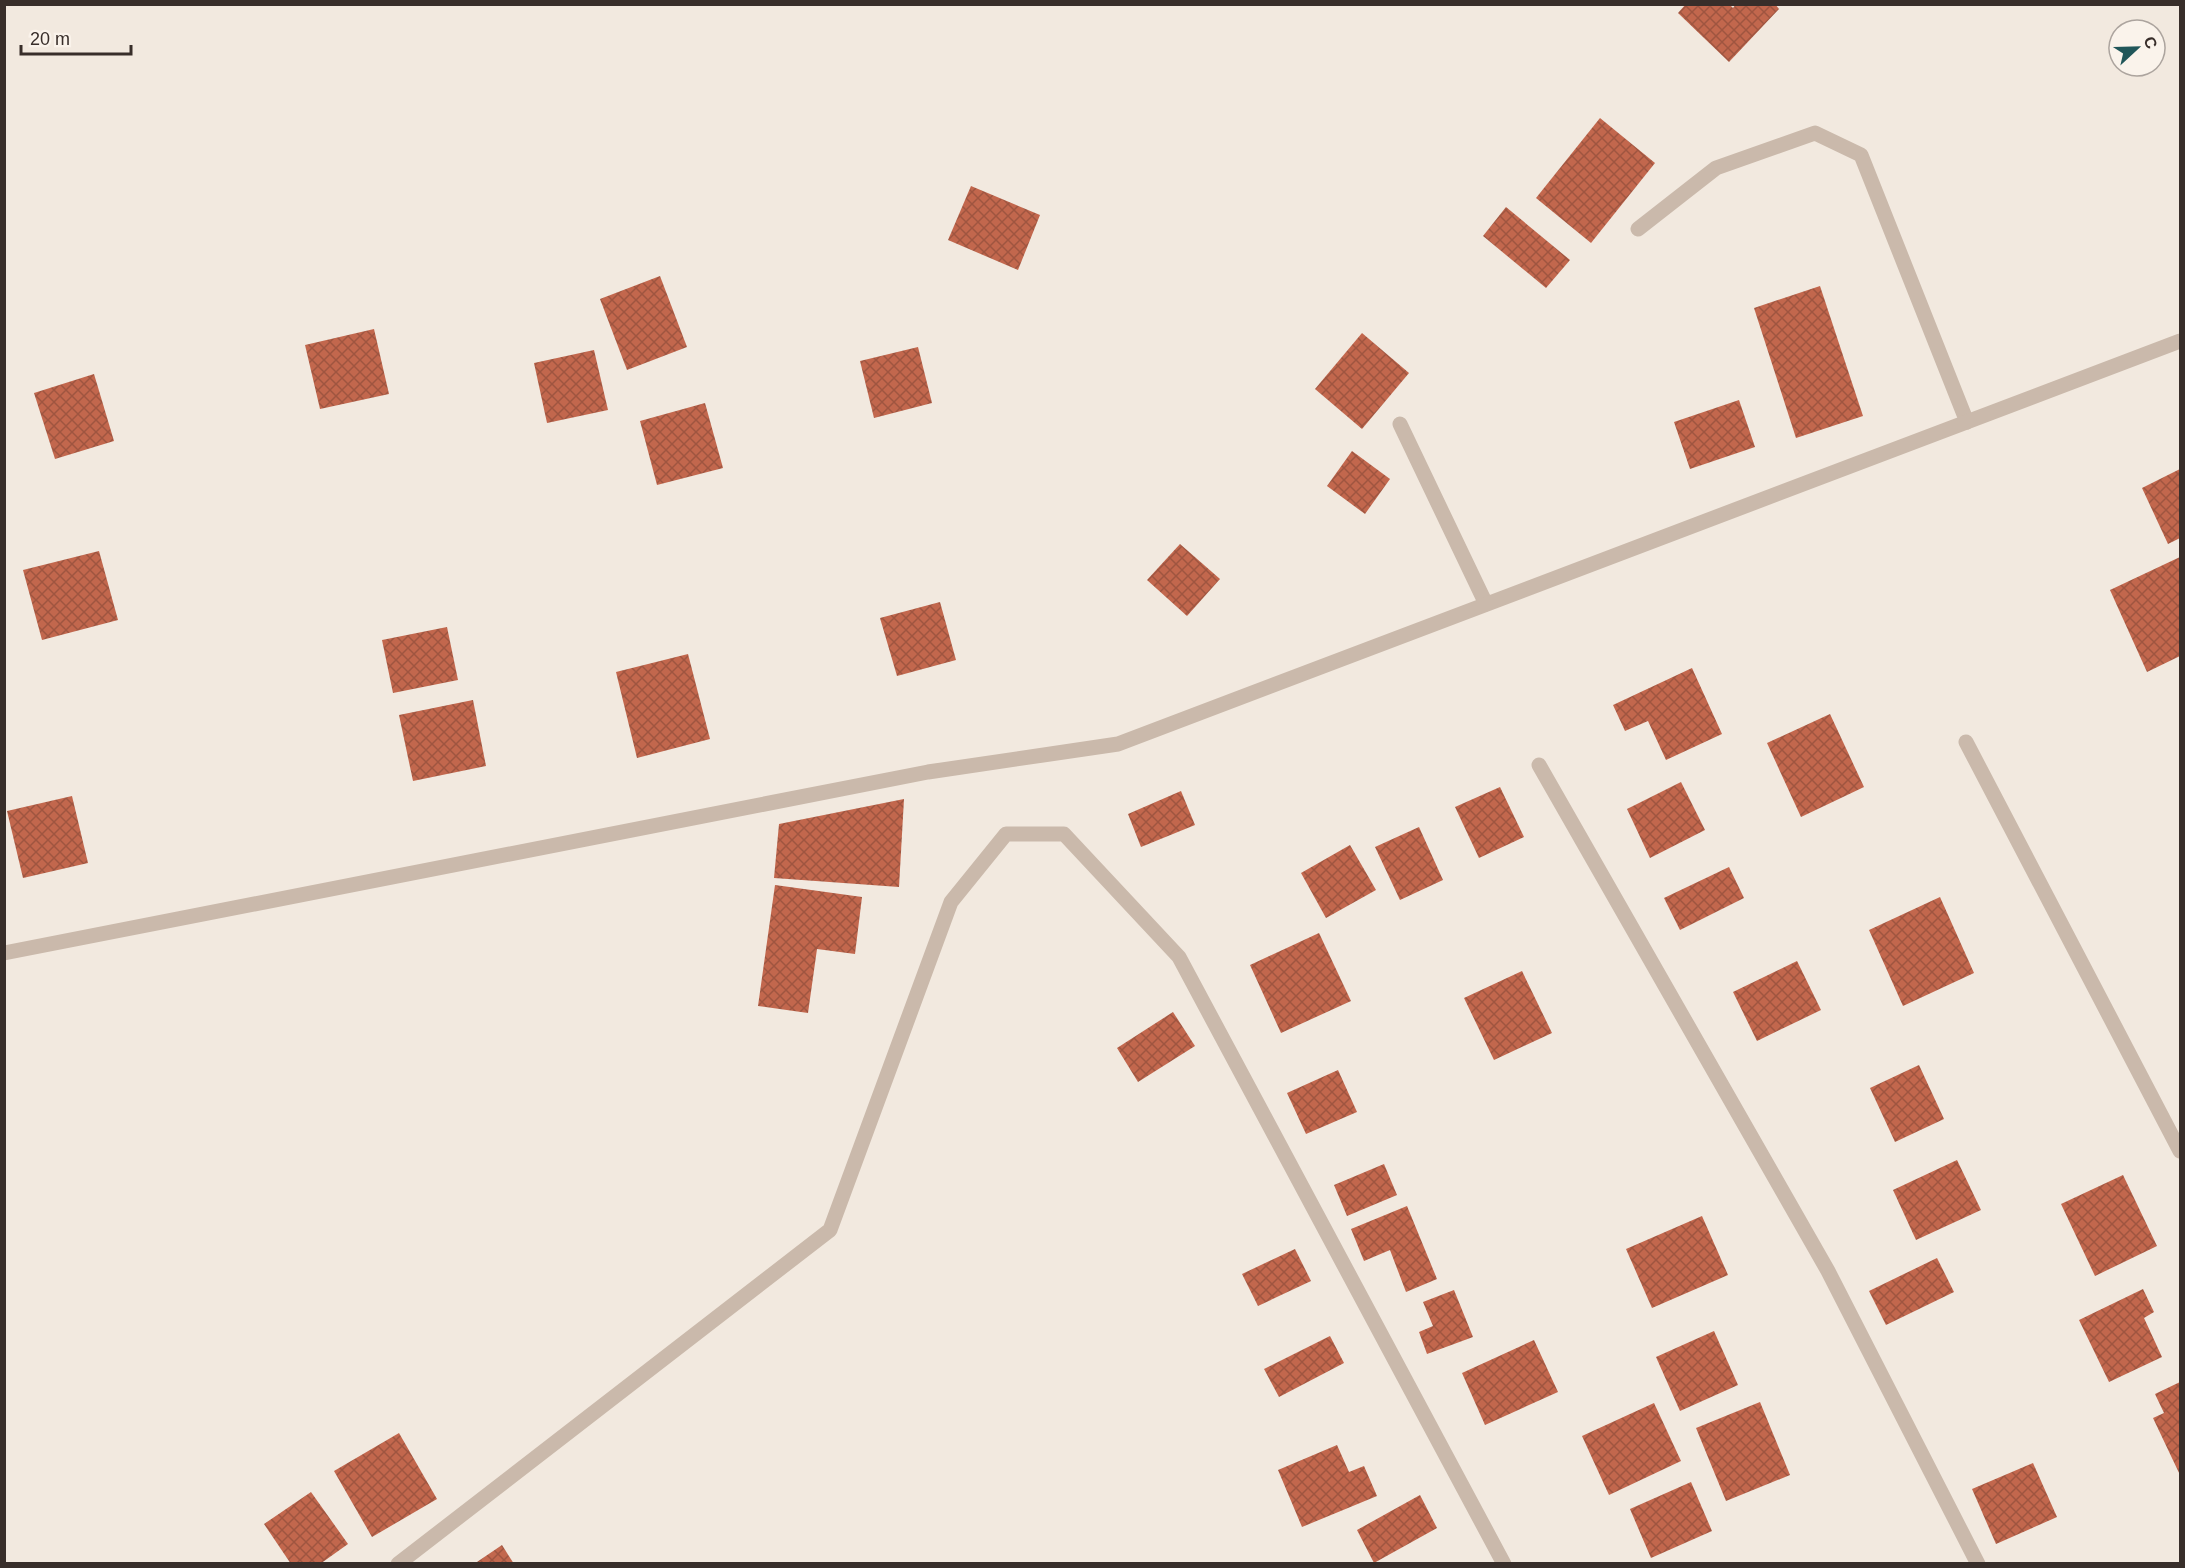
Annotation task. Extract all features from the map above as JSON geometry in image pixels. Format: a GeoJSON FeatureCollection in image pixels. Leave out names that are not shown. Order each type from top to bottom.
{"type":"FeatureCollection","features":[{"type":"Feature","properties":{"kind":"street"},"geometry":{"type":"LineString","coordinates":[[1638,229],[1716,168],[1815,133],[1861,156],[1967,422]]}},
{"type":"Feature","properties":{"kind":"street"},"geometry":{"type":"LineString","coordinates":[[4,953],[928,772],[1118,744],[2181,341]]}},
{"type":"Feature","properties":{"kind":"street"},"geometry":{"type":"LineString","coordinates":[[1400,424],[1486,604]]}},
{"type":"Feature","properties":{"kind":"street"},"geometry":{"type":"LineString","coordinates":[[1966,742],[2181,1151]]}},
{"type":"Feature","properties":{"kind":"street"},"geometry":{"type":"LineString","coordinates":[[1539,765],[1828,1271],[1978,1563]]}},
{"type":"Feature","properties":{"kind":"street"},"geometry":{"type":"LineString","coordinates":[[398,1563],[830,1230],[951,902],[1006,834],[1064,834],[1179,957],[1504,1563]]}},
{"type":"Feature","properties":{"kind":"building"},"geometry":{"type":"Polygon","coordinates":[[[1686,4],[1729,4],[1733,8],[1736,4],[1775,4],[1779,9],[1729,62],[1678,13],[1686,4]]]}},
{"type":"Feature","properties":{"kind":"building"},"geometry":{"type":"Polygon","coordinates":[[[1600,118],[1655,163],[1591,243],[1536,198],[1600,118]]]}},
{"type":"Feature","properties":{"kind":"building"},"geometry":{"type":"Polygon","coordinates":[[[971,186],[1040,215],[1018,270],[948,240],[971,186]]]}},
{"type":"Feature","properties":{"kind":"building"},"geometry":{"type":"Polygon","coordinates":[[[1506,207],[1570,260],[1546,288],[1483,236],[1506,207]]]}},
{"type":"Feature","properties":{"kind":"building"},"geometry":{"type":"Polygon","coordinates":[[[660,276],[687,347],[627,370],[600,299],[660,276]]]}},
{"type":"Feature","properties":{"kind":"building"},"geometry":{"type":"Polygon","coordinates":[[[1820,286],[1863,416],[1796,438],[1754,308],[1820,286]]]}},
{"type":"Feature","properties":{"kind":"building"},"geometry":{"type":"Polygon","coordinates":[[[374,329],[389,394],[320,409],[305,345],[374,329]]]}},
{"type":"Feature","properties":{"kind":"building"},"geometry":{"type":"Polygon","coordinates":[[[1362,333],[1409,373],[1362,429],[1315,389],[1362,333]]]}},
{"type":"Feature","properties":{"kind":"building"},"geometry":{"type":"Polygon","coordinates":[[[918,347],[932,403],[874,418],[860,361],[918,347]]]}},
{"type":"Feature","properties":{"kind":"building"},"geometry":{"type":"Polygon","coordinates":[[[594,350],[608,410],[547,423],[534,363],[594,350]]]}},
{"type":"Feature","properties":{"kind":"building"},"geometry":{"type":"Polygon","coordinates":[[[94,374],[114,441],[55,459],[34,393],[94,374]]]}},
{"type":"Feature","properties":{"kind":"building"},"geometry":{"type":"Polygon","coordinates":[[[1739,400],[1755,447],[1690,469],[1674,422],[1739,400]]]}},
{"type":"Feature","properties":{"kind":"building"},"geometry":{"type":"Polygon","coordinates":[[[705,403],[723,468],[657,485],[640,421],[705,403]]]}},
{"type":"Feature","properties":{"kind":"building"},"geometry":{"type":"Polygon","coordinates":[[[1352,451],[1390,479],[1365,514],[1327,486],[1352,451]]]}},
{"type":"Feature","properties":{"kind":"building"},"geometry":{"type":"Polygon","coordinates":[[[2180,469],[2180,538],[2168,544],[2142,488],[2180,469]]]}},
{"type":"Feature","properties":{"kind":"building"},"geometry":{"type":"Polygon","coordinates":[[[1180,544],[1220,579],[1187,616],[1147,580],[1180,544]]]}},
{"type":"Feature","properties":{"kind":"building"},"geometry":{"type":"Polygon","coordinates":[[[99,551],[118,620],[42,640],[23,570],[99,551]]]}},
{"type":"Feature","properties":{"kind":"building"},"geometry":{"type":"Polygon","coordinates":[[[2180,557],[2180,656],[2147,672],[2110,590],[2180,557]]]}},
{"type":"Feature","properties":{"kind":"building"},"geometry":{"type":"Polygon","coordinates":[[[940,602],[956,660],[897,676],[880,618],[940,602]]]}},
{"type":"Feature","properties":{"kind":"building"},"geometry":{"type":"Polygon","coordinates":[[[447,627],[458,680],[393,693],[382,640],[447,627]]]}},
{"type":"Feature","properties":{"kind":"building"},"geometry":{"type":"Polygon","coordinates":[[[688,654],[710,739],[637,758],[616,672],[688,654]]]}},
{"type":"Feature","properties":{"kind":"building"},"geometry":{"type":"Polygon","coordinates":[[[1692,668],[1722,734],[1666,760],[1648,721],[1625,731],[1613,705],[1692,668]]]}},
{"type":"Feature","properties":{"kind":"building"},"geometry":{"type":"Polygon","coordinates":[[[473,700],[486,766],[413,781],[399,715],[473,700]]]}},
{"type":"Feature","properties":{"kind":"building"},"geometry":{"type":"Polygon","coordinates":[[[1830,714],[1864,787],[1801,817],[1767,743],[1830,714]]]}},
{"type":"Feature","properties":{"kind":"building"},"geometry":{"type":"Polygon","coordinates":[[[1681,782],[1705,830],[1650,858],[1627,809],[1681,782]]]}},
{"type":"Feature","properties":{"kind":"building"},"geometry":{"type":"Polygon","coordinates":[[[1500,787],[1524,837],[1479,858],[1455,807],[1500,787]]]}},
{"type":"Feature","properties":{"kind":"building"},"geometry":{"type":"Polygon","coordinates":[[[1181,791],[1195,825],[1141,847],[1128,814],[1181,791]]]}},
{"type":"Feature","properties":{"kind":"building"},"geometry":{"type":"Polygon","coordinates":[[[72,796],[88,863],[23,878],[7,811],[72,796]]]}},
{"type":"Feature","properties":{"kind":"building"},"geometry":{"type":"Polygon","coordinates":[[[904,799],[899,887],[774,878],[779,824],[904,799]]]}},
{"type":"Feature","properties":{"kind":"building"},"geometry":{"type":"Polygon","coordinates":[[[1419,827],[1443,880],[1400,900],[1375,847],[1419,827]]]}},
{"type":"Feature","properties":{"kind":"building"},"geometry":{"type":"Polygon","coordinates":[[[1350,845],[1376,890],[1326,918],[1301,873],[1350,845]]]}},
{"type":"Feature","properties":{"kind":"building"},"geometry":{"type":"Polygon","coordinates":[[[1729,867],[1744,898],[1680,930],[1664,898],[1729,867]]]}},
{"type":"Feature","properties":{"kind":"building"},"geometry":{"type":"Polygon","coordinates":[[[775,885],[862,897],[855,954],[817,949],[808,1013],[758,1006],[775,885]]]}},
{"type":"Feature","properties":{"kind":"building"},"geometry":{"type":"Polygon","coordinates":[[[1940,897],[1974,973],[1903,1006],[1869,930],[1940,897]]]}},
{"type":"Feature","properties":{"kind":"building"},"geometry":{"type":"Polygon","coordinates":[[[1319,933],[1351,1001],[1281,1033],[1250,965],[1319,933]]]}},
{"type":"Feature","properties":{"kind":"building"},"geometry":{"type":"Polygon","coordinates":[[[1797,961],[1821,1010],[1757,1041],[1733,992],[1797,961]]]}},
{"type":"Feature","properties":{"kind":"building"},"geometry":{"type":"Polygon","coordinates":[[[1522,971],[1552,1033],[1494,1060],[1464,998],[1522,971]]]}},
{"type":"Feature","properties":{"kind":"building"},"geometry":{"type":"Polygon","coordinates":[[[1173,1012],[1195,1046],[1138,1082],[1117,1048],[1173,1012]]]}},
{"type":"Feature","properties":{"kind":"building"},"geometry":{"type":"Polygon","coordinates":[[[1919,1065],[1944,1119],[1895,1142],[1870,1088],[1919,1065]]]}},
{"type":"Feature","properties":{"kind":"building"},"geometry":{"type":"Polygon","coordinates":[[[1338,1070],[1357,1112],[1306,1134],[1287,1093],[1338,1070]]]}},
{"type":"Feature","properties":{"kind":"building"},"geometry":{"type":"Polygon","coordinates":[[[1957,1160],[1981,1210],[1916,1240],[1893,1190],[1957,1160]]]}},
{"type":"Feature","properties":{"kind":"building"},"geometry":{"type":"Polygon","coordinates":[[[1384,1164],[1397,1195],[1347,1216],[1334,1185],[1384,1164]]]}},
{"type":"Feature","properties":{"kind":"building"},"geometry":{"type":"Polygon","coordinates":[[[2123,1175],[2157,1246],[2095,1276],[2061,1204],[2123,1175]]]}},
{"type":"Feature","properties":{"kind":"building"},"geometry":{"type":"Polygon","coordinates":[[[1407,1206],[1437,1279],[1406,1292],[1390,1250],[1364,1261],[1351,1229],[1407,1206]]]}},
{"type":"Feature","properties":{"kind":"building"},"geometry":{"type":"Polygon","coordinates":[[[1702,1216],[1728,1275],[1652,1308],[1626,1249],[1702,1216]]]}},
{"type":"Feature","properties":{"kind":"building"},"geometry":{"type":"Polygon","coordinates":[[[1295,1249],[1311,1281],[1258,1306],[1242,1274],[1295,1249]]]}},
{"type":"Feature","properties":{"kind":"building"},"geometry":{"type":"Polygon","coordinates":[[[1937,1258],[1954,1292],[1886,1325],[1869,1291],[1937,1258]]]}},
{"type":"Feature","properties":{"kind":"building"},"geometry":{"type":"Polygon","coordinates":[[[2143,1289],[2154,1312],[2144,1318],[2162,1357],[2109,1382],[2079,1320],[2143,1289]]]}},
{"type":"Feature","properties":{"kind":"building"},"geometry":{"type":"Polygon","coordinates":[[[1454,1290],[1473,1337],[1427,1354],[1419,1332],[1433,1326],[1423,1302],[1454,1290]]]}},
{"type":"Feature","properties":{"kind":"building"},"geometry":{"type":"Polygon","coordinates":[[[1714,1331],[1738,1385],[1680,1411],[1656,1357],[1714,1331]]]}},
{"type":"Feature","properties":{"kind":"building"},"geometry":{"type":"Polygon","coordinates":[[[1330,1336],[1344,1363],[1279,1397],[1264,1369],[1330,1336]]]}},
{"type":"Feature","properties":{"kind":"building"},"geometry":{"type":"Polygon","coordinates":[[[1534,1340],[1558,1392],[1485,1425],[1462,1373],[1534,1340]]]}},
{"type":"Feature","properties":{"kind":"building"},"geometry":{"type":"Polygon","coordinates":[[[2180,1382],[2180,1475],[2153,1418],[2164,1413],[2155,1394],[2180,1382]]]}},
{"type":"Feature","properties":{"kind":"building"},"geometry":{"type":"Polygon","coordinates":[[[1760,1402],[1790,1475],[1726,1501],[1696,1428],[1760,1402]]]}},
{"type":"Feature","properties":{"kind":"building"},"geometry":{"type":"Polygon","coordinates":[[[1654,1403],[1681,1461],[1609,1495],[1582,1436],[1654,1403]]]}},
{"type":"Feature","properties":{"kind":"building"},"geometry":{"type":"Polygon","coordinates":[[[399,1433],[437,1499],[372,1537],[334,1471],[399,1433]]]}},
{"type":"Feature","properties":{"kind":"building"},"geometry":{"type":"Polygon","coordinates":[[[1337,1445],[1349,1472],[1364,1466],[1377,1496],[1302,1527],[1278,1470],[1337,1445]]]}},
{"type":"Feature","properties":{"kind":"building"},"geometry":{"type":"Polygon","coordinates":[[[2033,1463],[2057,1517],[1996,1544],[1972,1489],[2033,1463]]]}},
{"type":"Feature","properties":{"kind":"building"},"geometry":{"type":"Polygon","coordinates":[[[1691,1482],[1712,1531],[1651,1558],[1630,1509],[1691,1482]]]}},
{"type":"Feature","properties":{"kind":"building"},"geometry":{"type":"Polygon","coordinates":[[[311,1492],[348,1544],[320,1564],[291,1564],[264,1524],[311,1492]]]}},
{"type":"Feature","properties":{"kind":"building"},"geometry":{"type":"Polygon","coordinates":[[[1420,1495],[1437,1528],[1374,1563],[1357,1530],[1420,1495]]]}},
{"type":"Feature","properties":{"kind":"building"},"geometry":{"type":"Polygon","coordinates":[[[502,1545],[514,1564],[474,1564],[502,1545]]]}}]}
